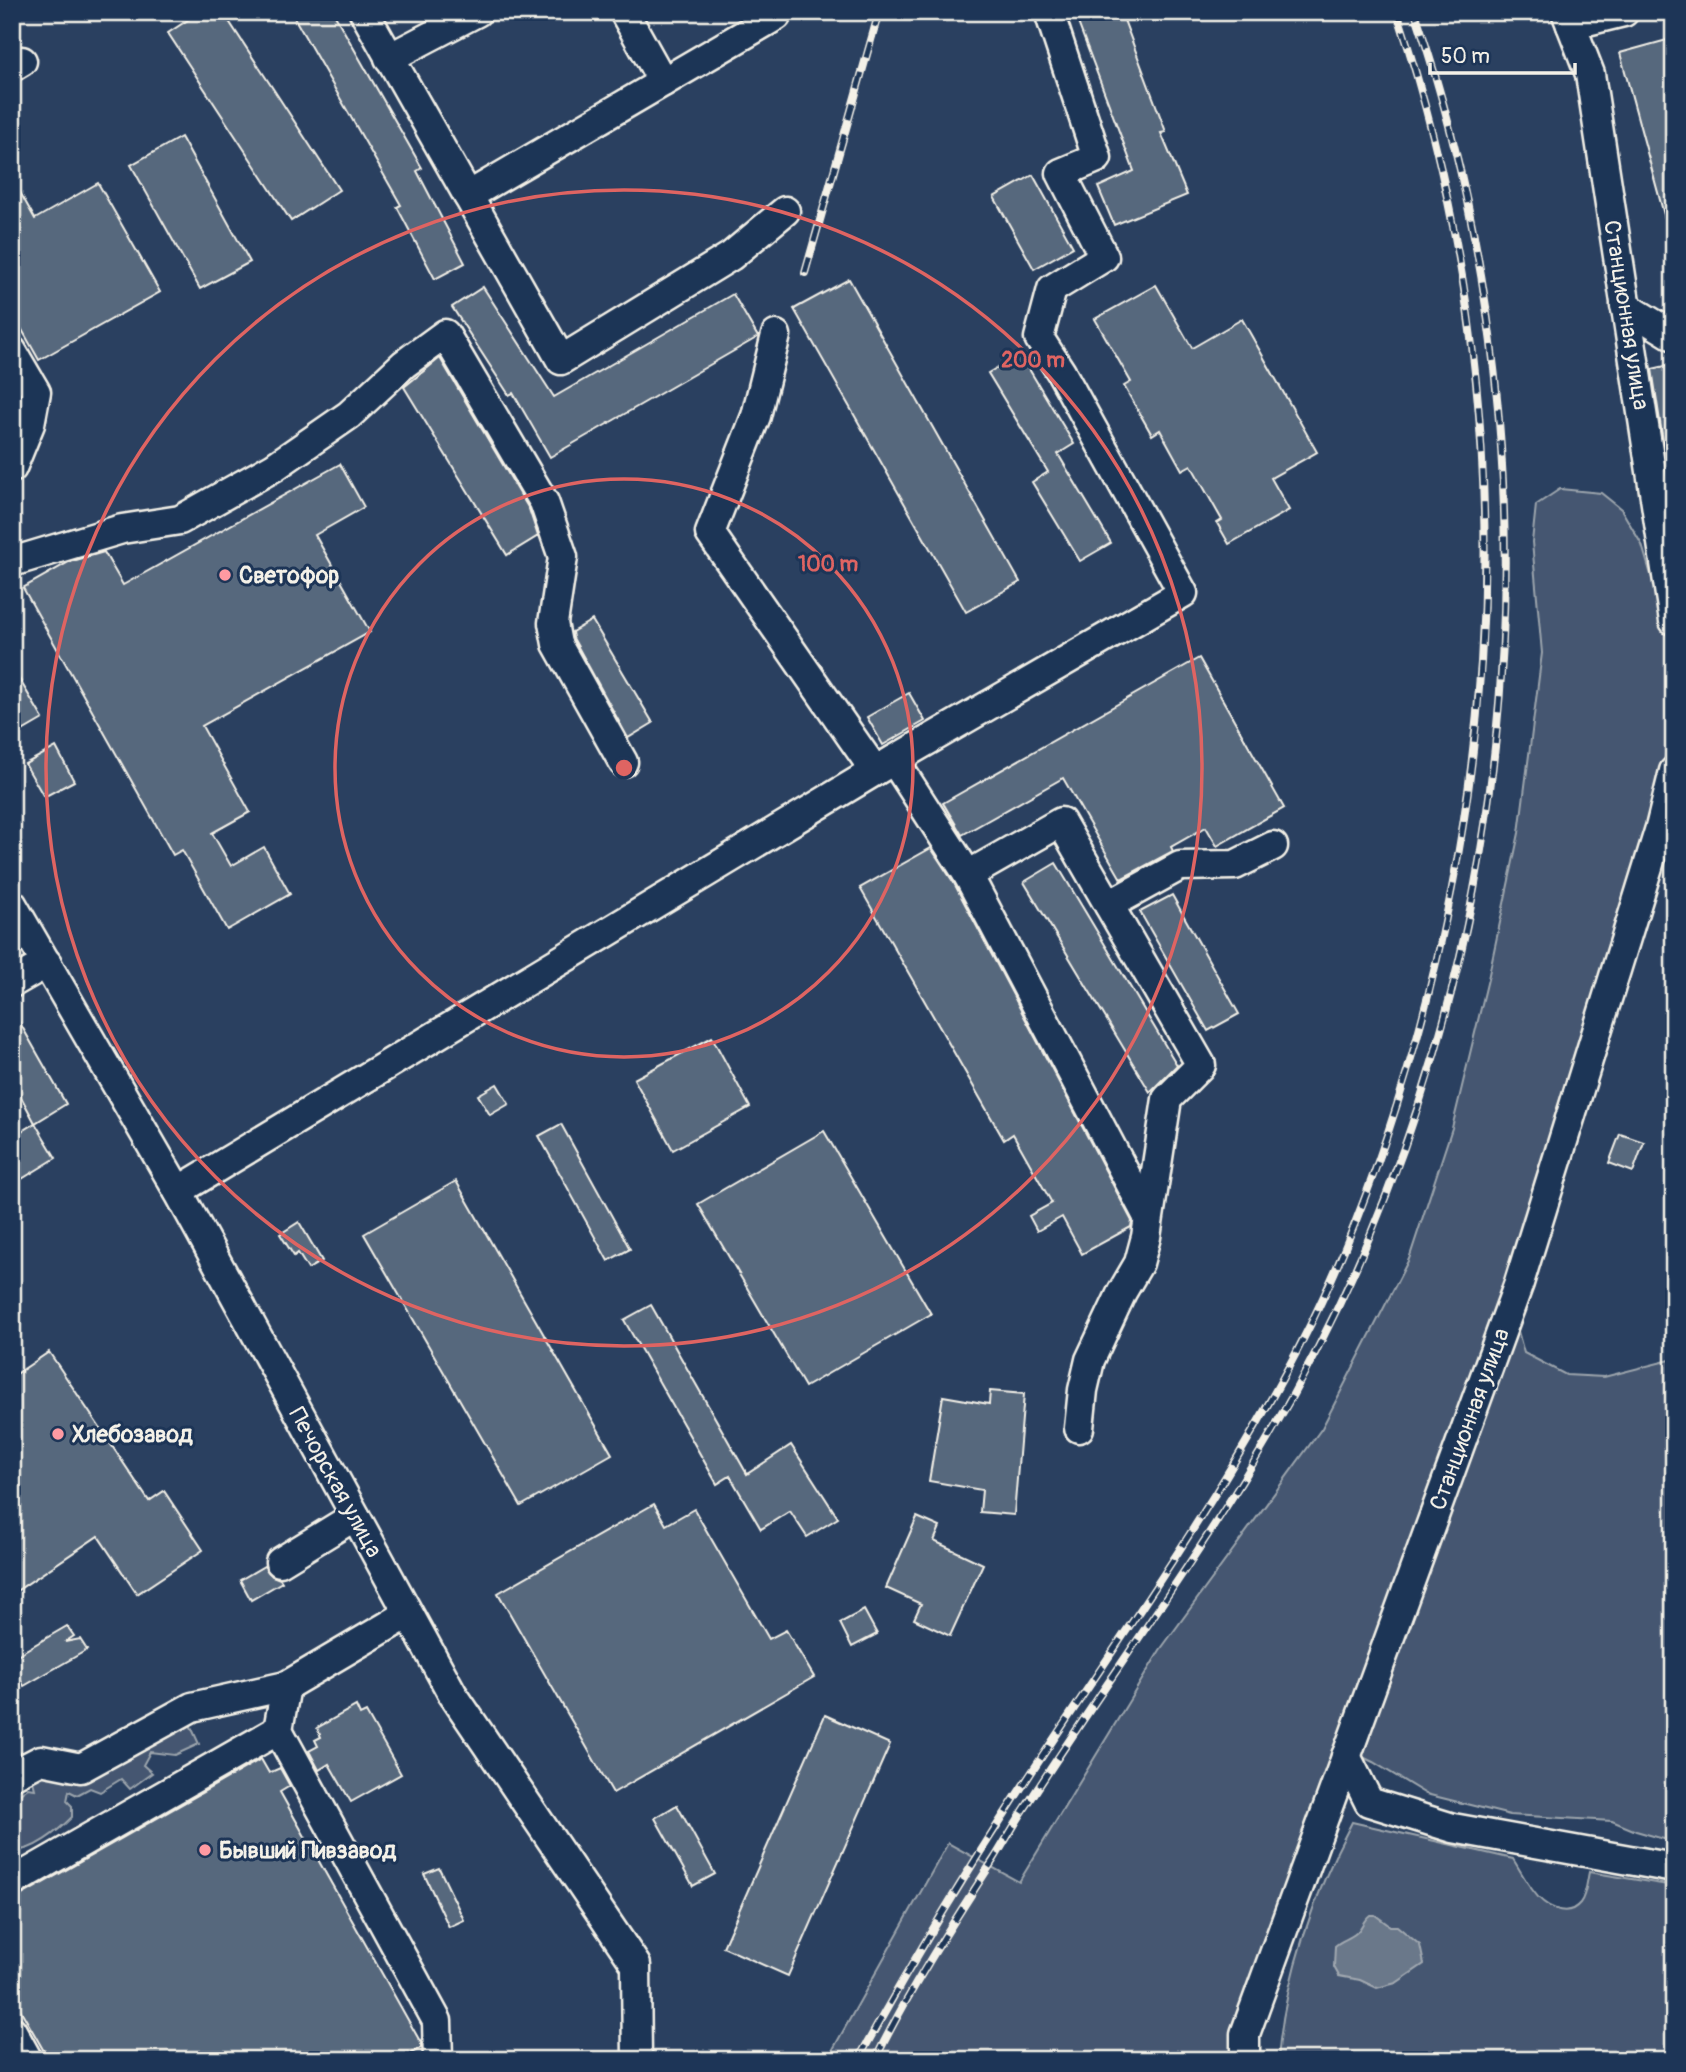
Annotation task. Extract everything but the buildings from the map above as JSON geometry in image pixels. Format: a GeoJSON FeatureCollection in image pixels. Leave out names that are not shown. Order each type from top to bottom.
{"type":"FeatureCollection","features":[{"type":"Feature","properties":{"kind":"street"},"geometry":{"type":"LineString","coordinates":[[364,12],[561,360],[731,256],[785,211]]}},
{"type":"Feature","properties":{"kind":"street"},"geometry":{"type":"LineString","coordinates":[[389,58],[477,12]]}},
{"type":"Feature","properties":{"kind":"street"},"geometry":{"type":"LineString","coordinates":[[624,12],[663,82]]}},
{"type":"Feature","properties":{"kind":"street"},"geometry":{"type":"LineString","coordinates":[[468,196],[776,16],[774,12]]}},
{"type":"Feature","properties":{"kind":"street"},"geometry":{"type":"LineString","coordinates":[[178,1191],[884,765],[1183,593],[1040,338],[1052,289],[1104,257],[1061,173],[1097,158],[1049,12]]}},
{"type":"Feature","properties":{"kind":"street"},"geometry":{"type":"LineString","coordinates":[[1569,19],[1624,12]]}},
{"type":"Feature","properties":{"kind":"street","name":"Станционная улица"},"geometry":{"type":"LineString","coordinates":[[1569,19],[1590,74],[1674,621]]}},
{"type":"Feature","properties":{"kind":"street"},"geometry":{"type":"LineString","coordinates":[[1625,306],[1674,336]]}},
{"type":"Feature","properties":{"kind":"street"},"geometry":{"type":"LineString","coordinates":[[12,562],[122,529],[180,520],[274,467],[349,415],[404,364],[445,334],[544,502],[563,557],[554,623],[557,644],[623,762]]}},
{"type":"Feature","properties":{"kind":"street"},"geometry":{"type":"LineString","coordinates":[[776,335],[756,416],[710,533],[968,875],[1148,1217]]}},
{"type":"Feature","properties":{"kind":"street"},"geometry":{"type":"LineString","coordinates":[[12,351],[36,392],[30,425],[12,468]]}},
{"type":"Feature","properties":{"kind":"street","name":"Станционная улица"},"geometry":{"type":"LineString","coordinates":[[1245,2060],[1245,2034],[1519,1283],[1660,828],[1674,771]]}},
{"type":"Feature","properties":{"kind":"street"},"geometry":{"type":"LineString","coordinates":[[968,875],[1061,822],[1201,1065],[1167,1099],[1146,1237],[1139,1263],[1090,1360],[1083,1390],[1079,1428]]}},
{"type":"Feature","properties":{"kind":"street"},"geometry":{"type":"LineString","coordinates":[[1109,905],[1180,866],[1235,865],[1273,846]]}},
{"type":"Feature","properties":{"kind":"street","name":"Печорская улица"},"geometry":{"type":"LineString","coordinates":[[12,904],[178,1191],[452,1693],[636,1965],[637,2060]]}},
{"type":"Feature","properties":{"kind":"street"},"geometry":{"type":"LineString","coordinates":[[12,983],[47,963]]}},
{"type":"Feature","properties":{"kind":"street"},"geometry":{"type":"LineString","coordinates":[[280,1562],[355,1516]]}},
{"type":"Feature","properties":{"kind":"street"},"geometry":{"type":"LineString","coordinates":[[12,1775],[41,1760],[81,1768],[192,1707],[286,1686],[408,1614]]}},
{"type":"Feature","properties":{"kind":"street"},"geometry":{"type":"LineString","coordinates":[[286,1686],[278,1730],[437,2021],[438,2060]]}},
{"type":"Feature","properties":{"kind":"street"},"geometry":{"type":"LineString","coordinates":[[12,1882],[278,1730]]}},
{"type":"Feature","properties":{"kind":"street"},"geometry":{"type":"LineString","coordinates":[[1346,1756],[1369,1802],[1453,1828],[1674,1868]]}},
{"type":"Feature","properties":{"kind":"street"},"geometry":{"type":"LineString","coordinates":[[12,2031],[28,2060]]}},
{"type":"Feature","properties":{"kind":"shaded area"},"geometry":{"type":"Polygon","coordinates":[[[1560,489],[1601,493],[1621,509],[1642,545],[1674,652],[1674,683],[1669,740],[1639,868],[1510,1302],[1524,1353],[1566,1375],[1604,1377],[1674,1359],[1674,1842],[1612,1821],[1510,1815],[1426,1794],[1373,1762],[1338,1745],[1232,2060],[827,2060],[948,1843],[1019,1882],[1160,1650],[1322,1428],[1409,1259],[1452,1128],[1488,979],[1519,833],[1542,653],[1532,542],[1536,505],[1560,489]]]}},
{"type":"Feature","properties":{"kind":"shaded area"},"geometry":{"type":"Polygon","coordinates":[[[188,1720],[199,1744],[175,1755],[150,1752],[143,1765],[152,1773],[130,1789],[121,1779],[100,1792],[90,1788],[77,1795],[69,1791],[67,1801],[72,1806],[72,1817],[37,1844],[12,1851],[12,1800],[28,1788],[35,1789],[32,1777],[42,1770],[68,1782],[84,1779],[188,1720]]]}},
{"type":"Feature","properties":{"kind":"shaded area"},"geometry":{"type":"Polygon","coordinates":[[[1352,1822],[1513,1859],[1538,1897],[1555,1909],[1568,1910],[1580,1903],[1589,1872],[1674,1886],[1674,2060],[1278,2060],[1287,1999],[1303,1938],[1325,1878],[1352,1822]]]}},
{"type":"Feature","properties":{"kind":"shaded area"},"geometry":{"type":"Polygon","coordinates":[[[1370,1915],[1375,1915],[1390,1926],[1397,1926],[1420,1945],[1424,1964],[1396,1983],[1377,1988],[1360,1980],[1339,1976],[1334,1967],[1335,1946],[1356,1933],[1370,1915]]]}},
{"type":"Feature","properties":{"kind":"railway"},"geometry":{"type":"LineString","coordinates":[[805,273],[879,12]]}},
{"type":"Feature","properties":{"kind":"railway"},"geometry":{"type":"LineString","coordinates":[[858,2060],[976,1859],[1220,1487],[1281,1381],[1341,1258],[1389,1129],[1416,1041],[1447,911],[1469,782],[1482,653],[1484,525],[1478,396],[1461,268],[1434,140],[1397,12]]}},
{"type":"Feature","properties":{"kind":"railway"},"geometry":{"type":"LineString","coordinates":[[875,2060],[917,1983],[1020,1816],[1239,1486],[1267,1440],[1353,1276],[1419,1103],[1467,925],[1496,742],[1505,558],[1495,373],[1465,191],[1415,12]]}},
{"type":"Feature","properties":{"kind":"place","name":"Светофор"},"geometry":{"type":"Point","coordinates":[225,575]}},
{"type":"Feature","properties":{"kind":"place","name":"Хлебозавод"},"geometry":{"type":"Point","coordinates":[58,1434]}},
{"type":"Feature","properties":{"kind":"place","name":"Бывший Пивзавод"},"geometry":{"type":"Point","coordinates":[205,1850]}}]}
